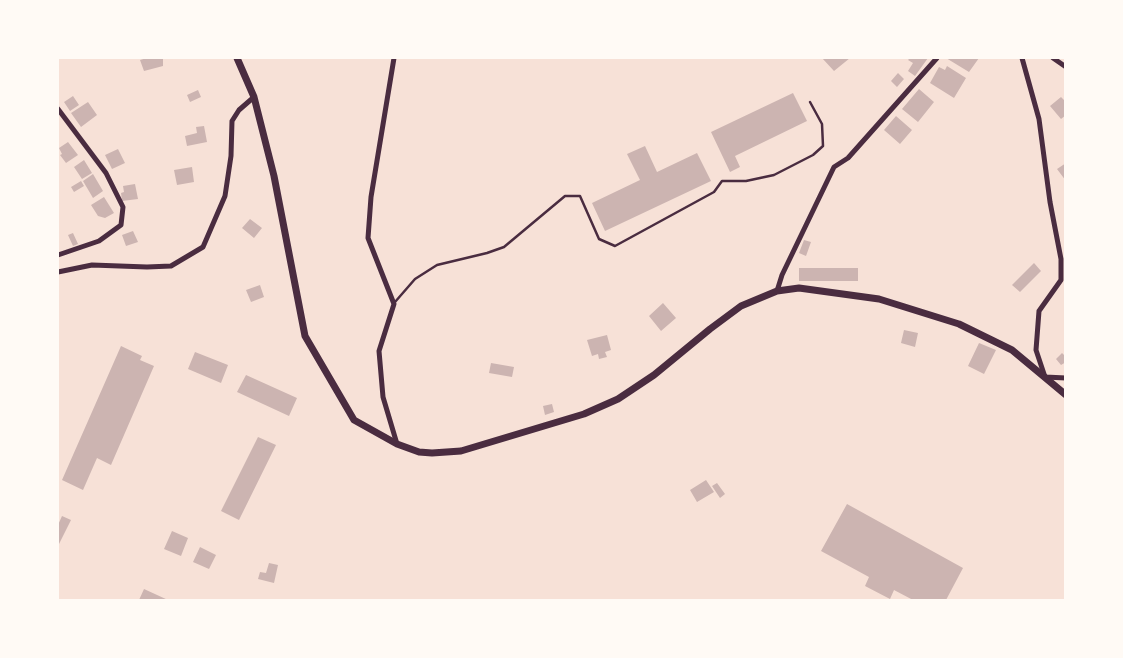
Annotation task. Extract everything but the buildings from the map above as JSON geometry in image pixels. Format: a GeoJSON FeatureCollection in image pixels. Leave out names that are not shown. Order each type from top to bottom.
{"type":"FeatureCollection","features":[{"type":"Feature","properties":{"kind":"street"},"geometry":{"type":"LineString","coordinates":[[237,58],[254,96],[274,176],[305,336],[354,420],[397,444],[419,452],[445,453],[461,451],[584,414],[618,399],[654,375],[741,306],[778,291],[799,288],[880,299],[959,324],[1012,350],[1066,395]]}},
{"type":"Feature","properties":{"kind":"street"},"geometry":{"type":"LineString","coordinates":[[394,58],[371,197],[368,238],[394,304],[379,351],[383,397],[397,444]]}},
{"type":"Feature","properties":{"kind":"street"},"geometry":{"type":"LineString","coordinates":[[778,291],[782,275],[834,167],[848,158],[937,58]]}},
{"type":"Feature","properties":{"kind":"street"},"geometry":{"type":"LineString","coordinates":[[1022,58],[1040,119],[1050,202],[1061,259],[1061,280]]}},
{"type":"Feature","properties":{"kind":"street"},"geometry":{"type":"LineString","coordinates":[[1053,58],[1066,67]]}},
{"type":"Feature","properties":{"kind":"street"},"geometry":{"type":"LineString","coordinates":[[58,272],[92,265],[171,266],[203,247],[226,196],[231,156],[232,122],[239,110],[254,96]]}},
{"type":"Feature","properties":{"kind":"street"},"geometry":{"type":"LineString","coordinates":[[58,109],[106,173],[123,207],[121,225],[99,241],[58,255]]}},
{"type":"Feature","properties":{"kind":"street"},"geometry":{"type":"LineString","coordinates":[[1045,377],[1036,350],[1039,311],[1066,274]]}},
{"type":"Feature","properties":{"kind":"street"},"geometry":{"type":"LineString","coordinates":[[1045,377],[1066,378]]}},
{"type":"Feature","properties":{"kind":"lane"},"geometry":{"type":"LineString","coordinates":[[394,304],[415,279],[437,264],[487,253],[504,247],[566,196],[580,196],[599,238],[615,246],[714,192],[722,181],[746,181],[774,175],[813,155],[823,146],[822,124],[810,102]]}}]}
